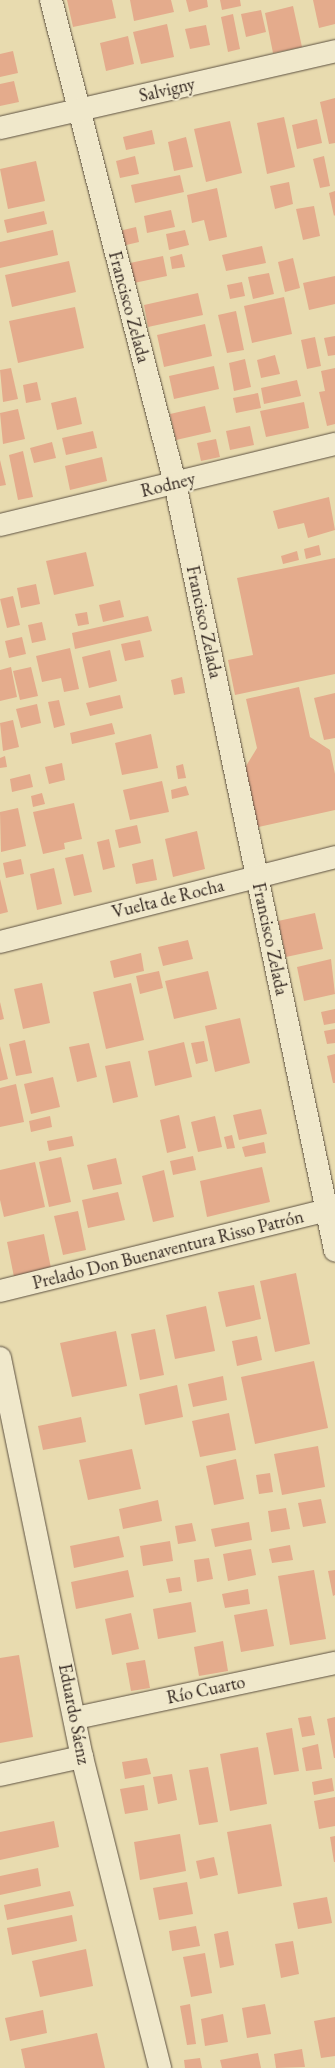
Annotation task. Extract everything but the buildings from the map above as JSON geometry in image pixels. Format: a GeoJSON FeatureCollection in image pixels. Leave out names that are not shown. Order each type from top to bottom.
{"type":"FeatureCollection","features":[{"type":"Feature","properties":{"kind":"street","name":"Francisco Zelada"},"geometry":{"type":"LineString","coordinates":[[51,0],[77,110],[175,483],[257,877],[330,1209],[335,1250]]}},
{"type":"Feature","properties":{"kind":"street","name":"Salvigny"},"geometry":{"type":"LineString","coordinates":[[0,128],[335,51]]}},
{"type":"Feature","properties":{"kind":"street","name":"Rodney"},"geometry":{"type":"LineString","coordinates":[[0,525],[335,444]]}},
{"type":"Feature","properties":{"kind":"street","name":"Vuelta de Rocha"},"geometry":{"type":"LineString","coordinates":[[0,942],[335,857]]}},
{"type":"Feature","properties":{"kind":"street","name":"Prelado Don Buenaventura Risso Patrón"},"geometry":{"type":"LineString","coordinates":[[0,1291],[330,1209]]}},
{"type":"Feature","properties":{"kind":"street","name":"Eduardo Sáenz"},"geometry":{"type":"LineString","coordinates":[[1,1365],[76,1718],[82,1757],[160,2068]]}},
{"type":"Feature","properties":{"kind":"street","name":"Río Cuarto"},"geometry":{"type":"LineString","coordinates":[[76,1718],[335,1663]]}},
{"type":"Feature","properties":{"kind":"street"},"geometry":{"type":"LineString","coordinates":[[0,1775],[82,1757]]}}]}
